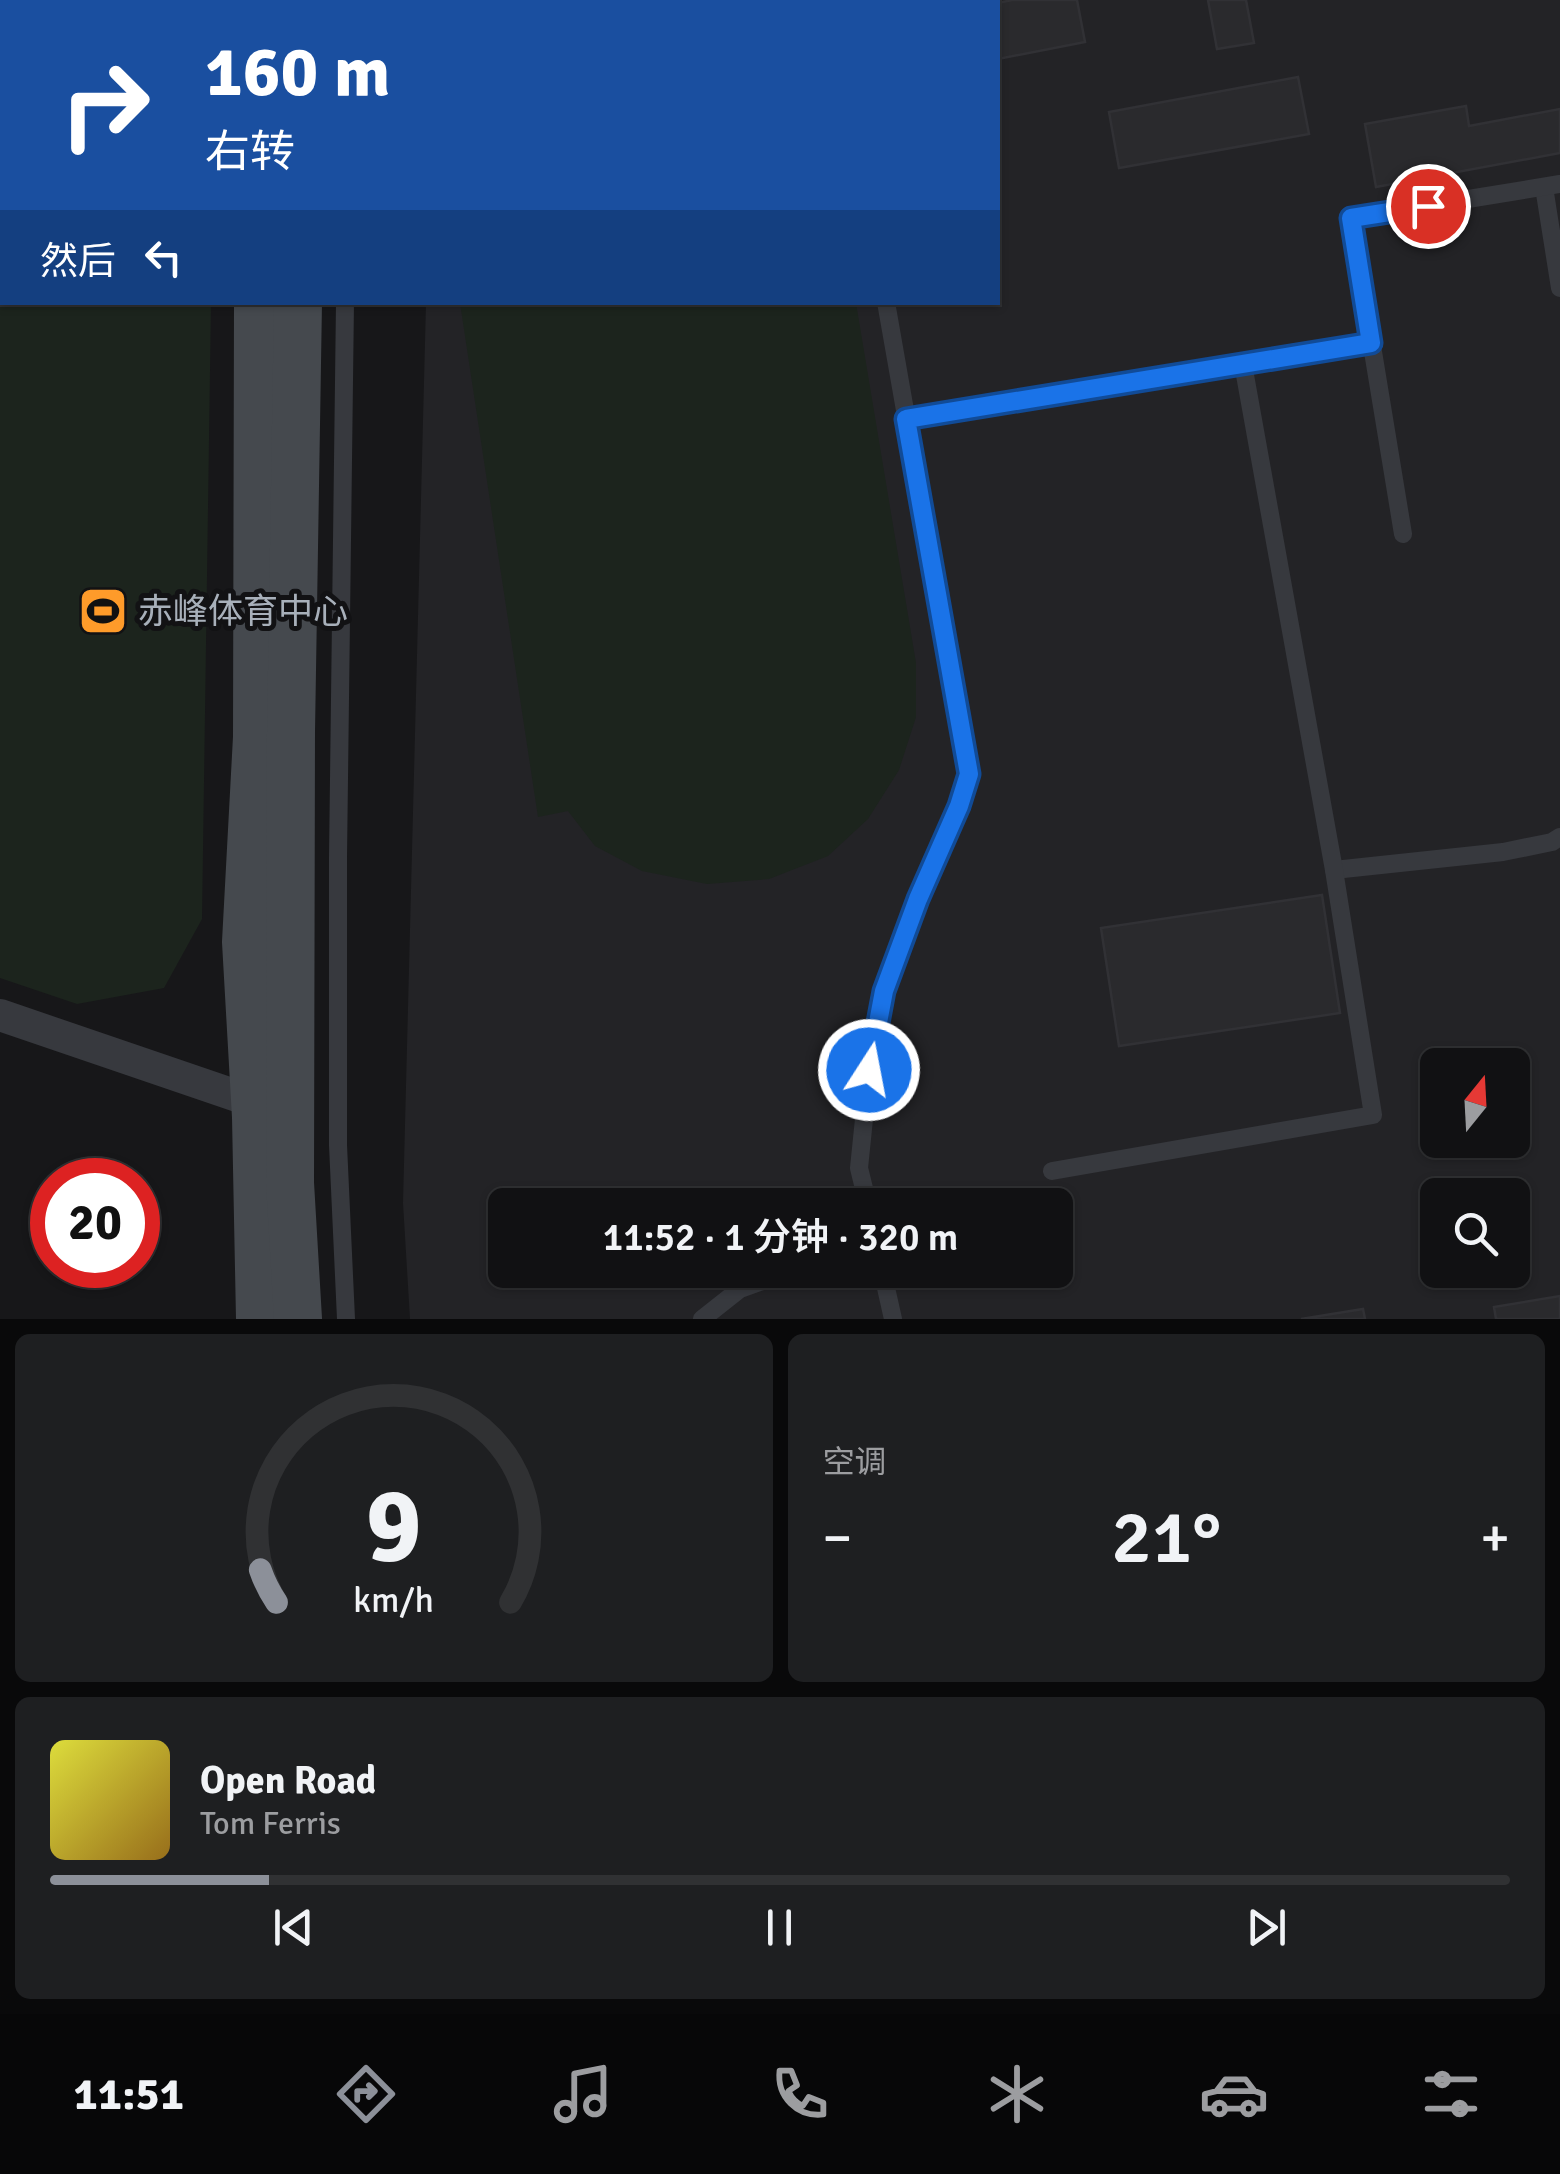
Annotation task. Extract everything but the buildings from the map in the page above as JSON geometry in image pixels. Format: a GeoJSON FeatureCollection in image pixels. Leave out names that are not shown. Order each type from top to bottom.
{"type":"FeatureCollection","features":[{"type":"Feature","properties":{"kind":"main road"},"geometry":{"type":"LineString","coordinates":[[258,305],[257,737],[246,942],[256,1102],[260,1319]]}},
{"type":"Feature","properties":{"kind":"main road"},"geometry":{"type":"LineString","coordinates":[[298,305],[291,732],[290,1183],[298,1319]]}},
{"type":"Feature","properties":{"kind":"street"},"geometry":{"type":"LineString","coordinates":[[0,1015],[256,1102]]}},
{"type":"Feature","properties":{"kind":"lane"},"geometry":{"type":"LineString","coordinates":[[1402,534],[1351,218],[1552,186],[1560,288]]}},
{"type":"Feature","properties":{"kind":"lane"},"geometry":{"type":"LineString","coordinates":[[345,305],[338,1145],[346,1319]]}},
{"type":"Feature","properties":{"kind":"lane"},"geometry":{"type":"LineString","coordinates":[[864,1188],[860,1168],[869,1070],[884,991],[969,774],[887,305]]}},
{"type":"Feature","properties":{"kind":"lane"},"geometry":{"type":"LineString","coordinates":[[906,419],[1371,343]]}},
{"type":"Feature","properties":{"kind":"lane"},"geometry":{"type":"LineString","coordinates":[[1052,1171],[1373,1115],[1334,870],[1243,364]]}},
{"type":"Feature","properties":{"kind":"lane"},"geometry":{"type":"LineString","coordinates":[[1334,870],[1503,852],[1552,842],[1560,836]]}},
{"type":"Feature","properties":{"kind":"lane"},"geometry":{"type":"LineString","coordinates":[[702,1319],[743,1288]]}},
{"type":"Feature","properties":{"kind":"lane"},"geometry":{"type":"LineString","coordinates":[[886,1288],[894,1319]]}},
{"type":"Feature","properties":{"kind":"shaded area"},"geometry":{"type":"Polygon","coordinates":[[[1000,0],[1560,0],[1560,1319],[410,1319],[403,1203],[426,305],[1000,305],[1000,0]]]}},
{"type":"Feature","properties":{"kind":"shaded area","name":"赤峰体育中心"},"geometry":{"type":"Polygon","coordinates":[[[0,305],[211,305],[202,919],[164,988],[77,1004],[0,978],[0,305]]]}},
{"type":"Feature","properties":{"kind":"shaded area"},"geometry":{"type":"Polygon","coordinates":[[[460,305],[856,305],[916,663],[916,717],[899,770],[868,819],[828,856],[769,879],[707,884],[642,871],[595,846],[568,811],[538,817],[460,305]]]}},
{"type":"Feature","properties":{"kind":"place","name":"赤峰体育中心"},"geometry":{"type":"Point","coordinates":[103,611]}},
{"type":"Feature","properties":{"kind":"route"},"geometry":{"type":"LineString","coordinates":[[869,1070],[884,991],[969,774],[906,419],[1371,343],[1351,218],[1428,206]]}}]}
